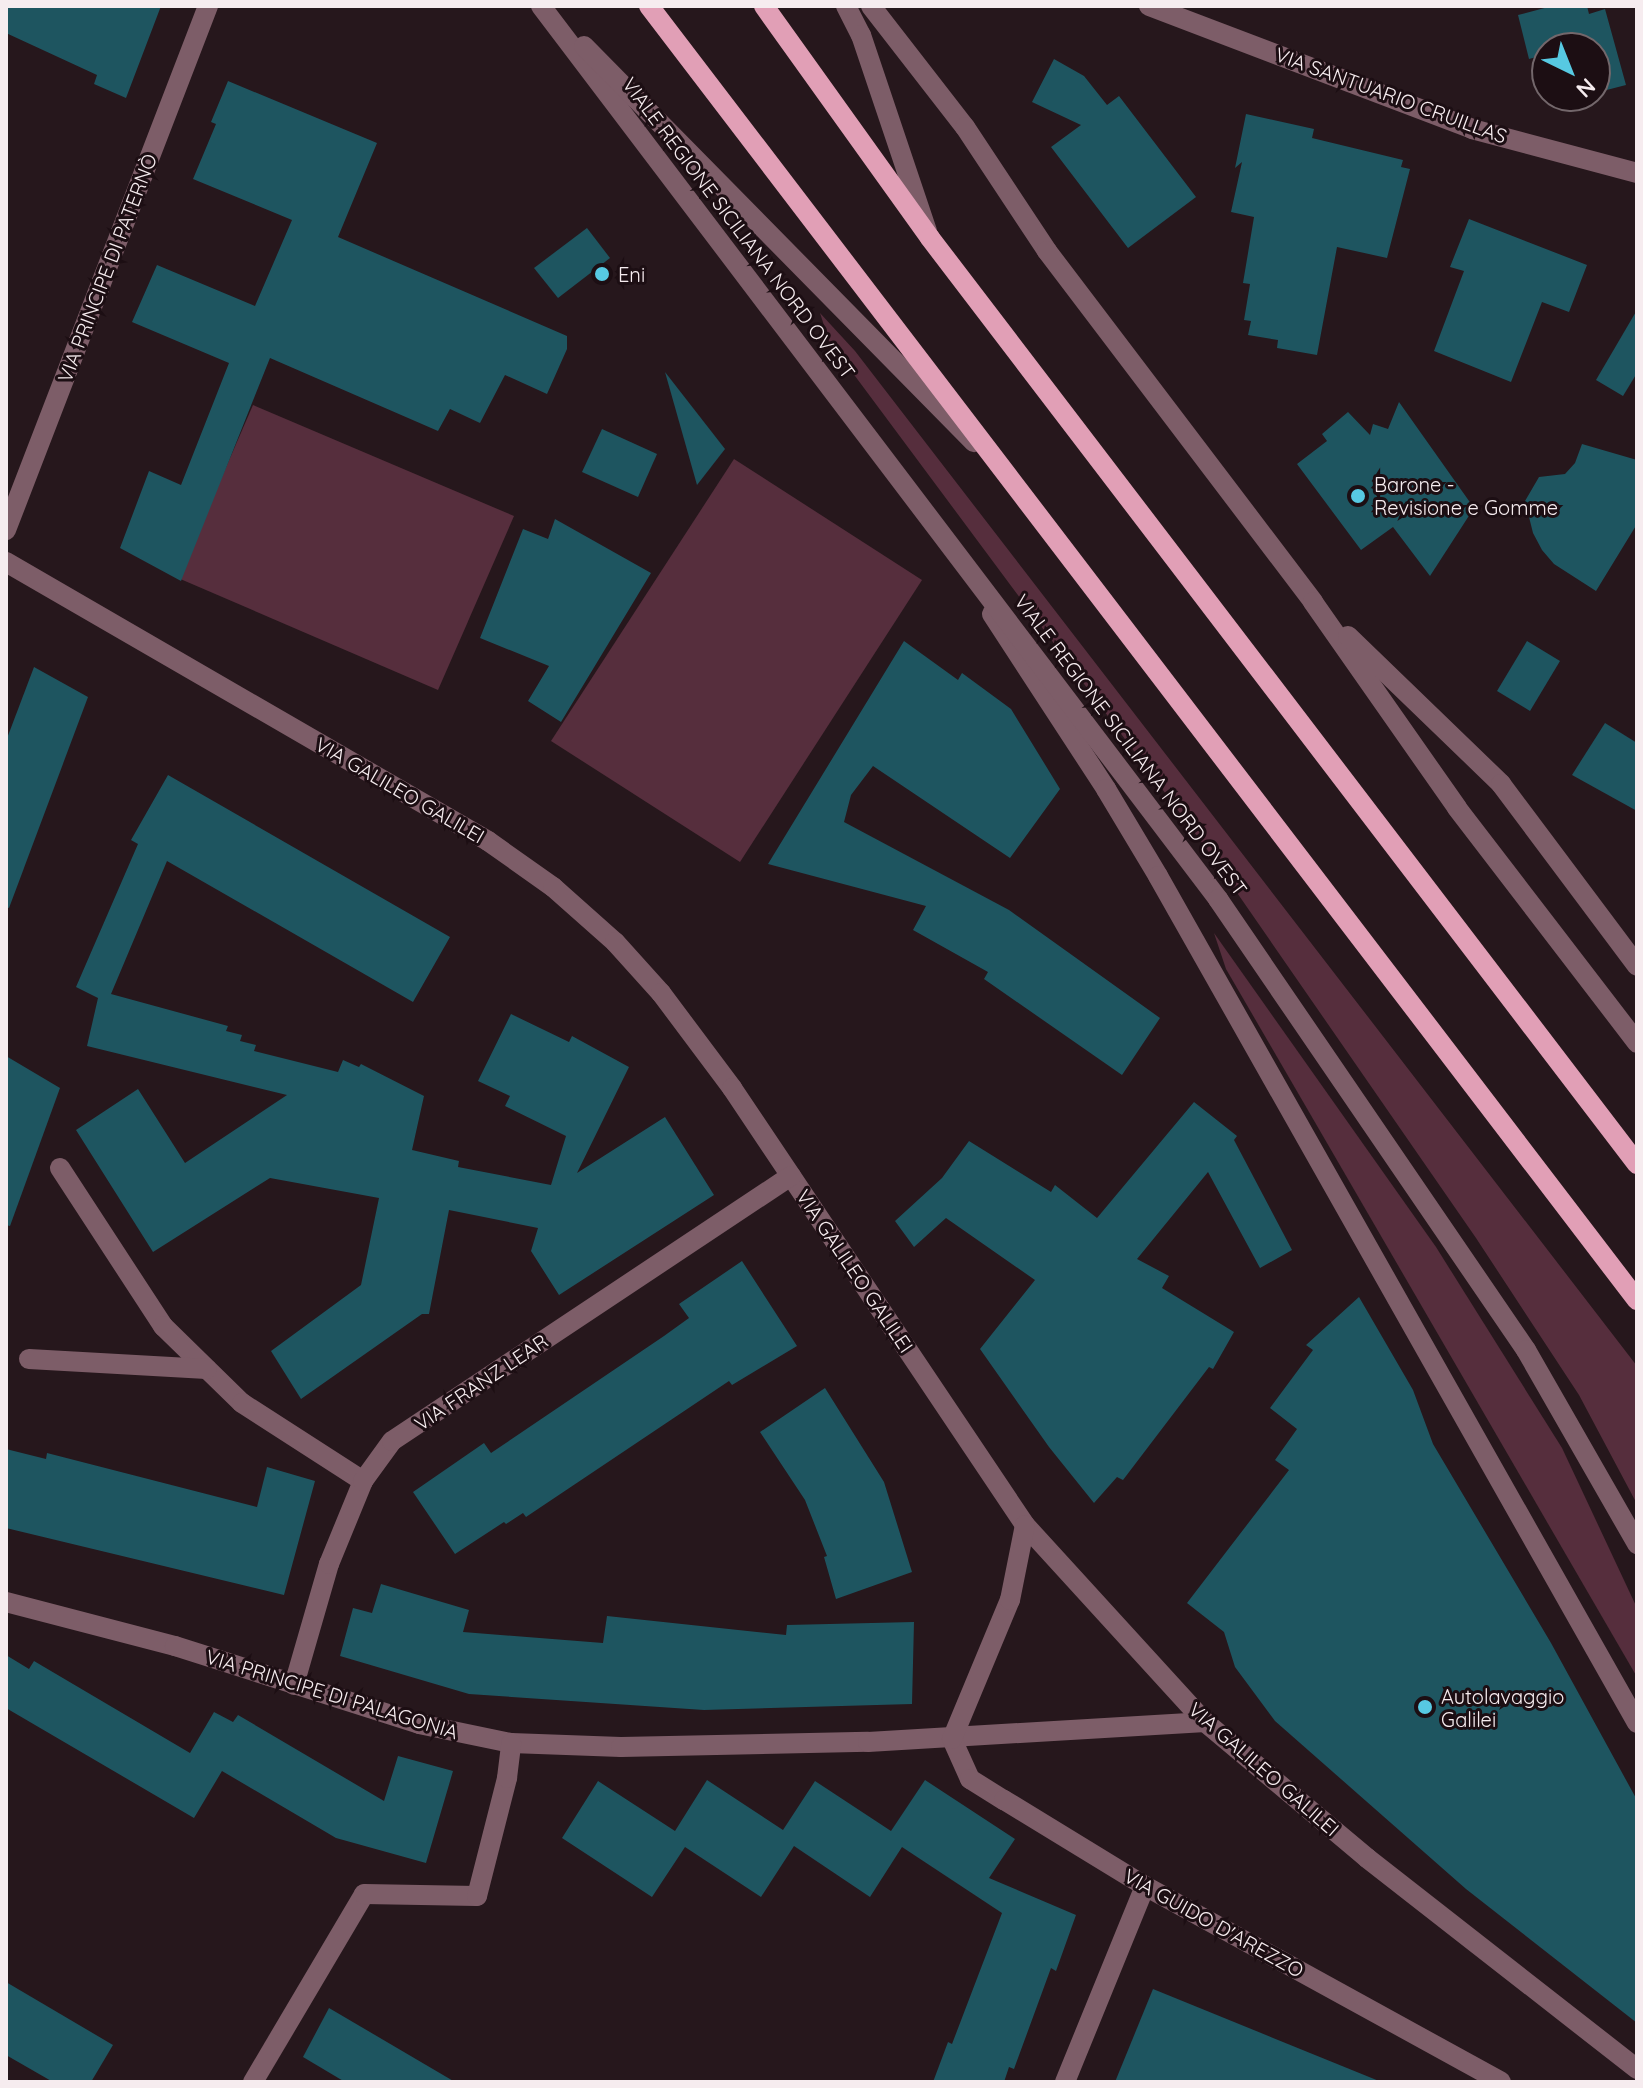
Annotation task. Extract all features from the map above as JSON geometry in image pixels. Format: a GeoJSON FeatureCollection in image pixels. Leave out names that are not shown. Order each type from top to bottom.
{"type":"FeatureCollection","features":[{"type":"Feature","properties":{"kind":"main road"},"geometry":{"type":"LineString","coordinates":[[649,6],[1637,1300]]}},
{"type":"Feature","properties":{"kind":"main road"},"geometry":{"type":"LineString","coordinates":[[764,6],[930,238],[1637,1164]]}},
{"type":"Feature","properties":{"kind":"street","name":"VIA PRINCIPE DI PATERNÒ"},"geometry":{"type":"LineString","coordinates":[[6,530],[208,6]]}},
{"type":"Feature","properties":{"kind":"street"},"geometry":{"type":"LineString","coordinates":[[543,6],[1018,487]]}},
{"type":"Feature","properties":{"kind":"street","name":"VIALE REGIONE SICILIANA NORD OVEST"},"geometry":{"type":"LineString","coordinates":[[543,6],[1218,899],[1526,1350],[1637,1544]]}},
{"type":"Feature","properties":{"kind":"street"},"geometry":{"type":"LineString","coordinates":[[846,6],[861,35],[930,238]]}},
{"type":"Feature","properties":{"kind":"street"},"geometry":{"type":"LineString","coordinates":[[871,6],[965,127],[1047,251],[1313,602],[1457,808],[1637,1043]]}},
{"type":"Feature","properties":{"kind":"street","name":"VIA SANTUARIO CRUILLAS"},"geometry":{"type":"LineString","coordinates":[[1149,6],[1472,129],[1637,173]]}},
{"type":"Feature","properties":{"kind":"street"},"geometry":{"type":"LineString","coordinates":[[919,504],[1106,789],[1637,1723]]}},
{"type":"Feature","properties":{"kind":"street","name":"VIA GALILEO GALILEI"},"geometry":{"type":"LineString","coordinates":[[6,562],[488,841],[553,887],[615,942],[661,993],[732,1088],[1025,1525],[1205,1722],[1367,1858],[1637,2069]]}},
{"type":"Feature","properties":{"kind":"street"},"geometry":{"type":"LineString","coordinates":[[1313,602],[1501,784],[1637,966]]}},
{"type":"Feature","properties":{"kind":"street"},"geometry":{"type":"LineString","coordinates":[[60,1168],[163,1326],[242,1403],[363,1481]]}},
{"type":"Feature","properties":{"kind":"street","name":"VIA FRANZ LEAR"},"geometry":{"type":"LineString","coordinates":[[294,1685],[329,1564],[363,1481],[392,1441],[791,1176]]}},
{"type":"Feature","properties":{"kind":"street"},"geometry":{"type":"LineString","coordinates":[[29,1359],[207,1369]]}},
{"type":"Feature","properties":{"kind":"street"},"geometry":{"type":"LineString","coordinates":[[952,1739],[1010,1600],[1025,1525]]}},
{"type":"Feature","properties":{"kind":"street","name":"VIA PRINCIPE DI PALAGONIA"},"geometry":{"type":"LineString","coordinates":[[6,1602],[175,1646],[419,1724],[511,1743],[621,1747],[952,1739],[1205,1722]]}},
{"type":"Feature","properties":{"kind":"street","name":"VIA GUIDO D'AREZZO"},"geometry":{"type":"LineString","coordinates":[[952,1739],[970,1779],[1145,1886],[1501,2082]]}},
{"type":"Feature","properties":{"kind":"street"},"geometry":{"type":"LineString","coordinates":[[253,2082],[364,1894],[477,1896],[507,1778],[511,1743]]}},
{"type":"Feature","properties":{"kind":"street"},"geometry":{"type":"LineString","coordinates":[[1065,2082],[1145,1886]]}},
{"type":"Feature","properties":{"kind":"shaded area"},"geometry":{"type":"Polygon","coordinates":[[[820,313],[855,351],[1637,1366],[1637,1504],[1579,1395],[1476,1238],[1206,848],[829,341],[820,313]]]}},
{"type":"Feature","properties":{"kind":"shaded area"},"geometry":{"type":"Polygon","coordinates":[[[253,405],[514,516],[438,690],[178,578],[253,405]]]}},
{"type":"Feature","properties":{"kind":"shaded area"},"geometry":{"type":"Polygon","coordinates":[[[734,459],[922,580],[740,862],[551,741],[734,459]]]}},
{"type":"Feature","properties":{"kind":"shaded area"},"geometry":{"type":"Polygon","coordinates":[[[1214,933],[1436,1247],[1562,1448],[1637,1608],[1637,1677],[1226,969],[1214,933]]]}},
{"type":"Feature","properties":{"kind":"building"},"geometry":{"type":"Polygon","coordinates":[[[6,6],[161,6],[126,98],[94,84],[97,75],[6,33],[6,6]]]}},
{"type":"Feature","properties":{"kind":"building"},"geometry":{"type":"Polygon","coordinates":[[[1552,6],[1587,6],[1589,14],[1605,9],[1626,85],[1611,89],[1611,32],[1531,32],[1529,59],[1518,15],[1552,6]]]}},
{"type":"Feature","properties":{"kind":"building"},"geometry":{"type":"Polygon","coordinates":[[[1054,59],[1084,76],[1107,105],[1119,96],[1196,197],[1128,248],[1051,147],[1081,125],[1032,102],[1054,59]]]}},
{"type":"Feature","properties":{"kind":"building"},"geometry":{"type":"Polygon","coordinates":[[[228,81],[377,143],[338,237],[567,336],[567,349],[547,394],[505,375],[480,423],[450,409],[438,431],[270,358],[181,581],[120,548],[149,471],[181,485],[229,363],[132,322],[157,265],[255,306],[292,220],[193,179],[216,124],[211,122],[228,81]]]}},
{"type":"Feature","properties":{"kind":"building"},"geometry":{"type":"Polygon","coordinates":[[[1246,114],[1314,129],[1312,138],[1403,160],[1401,167],[1410,169],[1387,258],[1337,247],[1317,355],[1277,348],[1278,340],[1248,335],[1251,321],[1244,320],[1250,284],[1243,283],[1254,217],[1231,212],[1242,162],[1235,168],[1246,114]]]}},
{"type":"Feature","properties":{"kind":"building"},"geometry":{"type":"Polygon","coordinates":[[[1469,219],[1587,265],[1569,312],[1542,302],[1511,382],[1434,351],[1464,271],[1450,267],[1469,219]]]}},
{"type":"Feature","properties":{"kind":"building"},"geometry":{"type":"Polygon","coordinates":[[[587,228],[610,258],[558,298],[534,268],[587,228]]]}},
{"type":"Feature","properties":{"kind":"building"},"geometry":{"type":"Polygon","coordinates":[[[1637,310],[1637,373],[1623,396],[1596,380],[1637,310]]]}},
{"type":"Feature","properties":{"kind":"building"},"geometry":{"type":"Polygon","coordinates":[[[665,372],[725,449],[697,485],[665,372]]]}},
{"type":"Feature","properties":{"kind":"building"},"geometry":{"type":"Polygon","coordinates":[[[1399,402],[1474,508],[1430,576],[1393,527],[1361,550],[1297,464],[1327,441],[1322,434],[1348,412],[1370,435],[1373,424],[1388,429],[1399,402]]]}},
{"type":"Feature","properties":{"kind":"building"},"geometry":{"type":"Polygon","coordinates":[[[602,429],[657,454],[638,497],[582,472],[602,429]]]}},
{"type":"Feature","properties":{"kind":"building"},"geometry":{"type":"Polygon","coordinates":[[[1582,444],[1637,460],[1637,524],[1596,591],[1554,564],[1542,550],[1533,533],[1525,501],[1539,477],[1565,474],[1575,463],[1582,444]]]}},
{"type":"Feature","properties":{"kind":"building"},"geometry":{"type":"Polygon","coordinates":[[[555,519],[651,573],[561,722],[528,701],[549,666],[480,638],[523,529],[548,539],[555,519]]]}},
{"type":"Feature","properties":{"kind":"building"},"geometry":{"type":"Polygon","coordinates":[[[904,641],[958,680],[962,673],[1011,709],[1060,789],[1010,858],[873,766],[851,795],[844,822],[1009,910],[1160,1018],[1122,1075],[984,979],[988,972],[913,930],[926,906],[768,864],[904,641]]]}},
{"type":"Feature","properties":{"kind":"building"},"geometry":{"type":"Polygon","coordinates":[[[1527,641],[1560,661],[1530,711],[1497,691],[1527,641]]]}},
{"type":"Feature","properties":{"kind":"building"},"geometry":{"type":"Polygon","coordinates":[[[34,667],[88,697],[9,908],[6,907],[6,741],[34,667]]]}},
{"type":"Feature","properties":{"kind":"building"},"geometry":{"type":"Polygon","coordinates":[[[1605,723],[1637,743],[1637,811],[1572,775],[1605,723]]]}},
{"type":"Feature","properties":{"kind":"building"},"geometry":{"type":"Polygon","coordinates":[[[168,775],[450,937],[413,1002],[167,861],[111,994],[228,1026],[226,1031],[242,1035],[240,1041],[256,1045],[254,1051],[338,1072],[343,1060],[359,1067],[361,1064],[424,1096],[412,1150],[459,1161],[458,1167],[551,1185],[566,1136],[505,1106],[510,1096],[478,1081],[511,1014],[569,1042],[572,1036],[629,1067],[577,1173],[665,1117],[714,1195],[559,1295],[531,1251],[538,1228],[449,1210],[429,1314],[422,1314],[301,1399],[271,1351],[361,1285],[379,1198],[270,1178],[153,1252],[76,1130],[138,1089],[185,1163],[287,1095],[87,1046],[98,998],[76,987],[138,844],[131,840],[168,775]]]}},
{"type":"Feature","properties":{"kind":"building"},"geometry":{"type":"Polygon","coordinates":[[[6,1056],[60,1088],[10,1226],[6,1225],[6,1056]]]}},
{"type":"Feature","properties":{"kind":"building"},"geometry":{"type":"Polygon","coordinates":[[[1194,1102],[1237,1136],[1234,1140],[1292,1250],[1260,1268],[1208,1172],[1137,1259],[1169,1276],[1162,1288],[1234,1332],[1213,1369],[1209,1367],[1123,1480],[1117,1477],[1094,1503],[1049,1447],[980,1349],[1035,1280],[946,1218],[914,1247],[895,1221],[942,1178],[969,1141],[1051,1192],[1055,1185],[1097,1218],[1194,1102]]]}},
{"type":"Feature","properties":{"kind":"building"},"geometry":{"type":"Polygon","coordinates":[[[742,1261],[797,1346],[732,1385],[729,1381],[526,1517],[523,1513],[506,1524],[504,1522],[455,1554],[413,1492],[484,1443],[491,1453],[664,1336],[689,1318],[679,1304],[742,1261]]]}},
{"type":"Feature","properties":{"kind":"building","name":"Autolavaggio Galilei"},"geometry":{"type":"Polygon","coordinates":[[[1359,1297],[1413,1390],[1433,1444],[1551,1643],[1637,1800],[1637,2023],[1466,1889],[1275,1721],[1235,1667],[1224,1632],[1187,1603],[1289,1470],[1275,1460],[1297,1429],[1270,1408],[1313,1350],[1306,1345],[1359,1297]]]}},
{"type":"Feature","properties":{"kind":"building"},"geometry":{"type":"Polygon","coordinates":[[[825,1388],[884,1482],[912,1572],[836,1599],[824,1557],[827,1556],[805,1500],[760,1432],[825,1388]]]}},
{"type":"Feature","properties":{"kind":"building"},"geometry":{"type":"Polygon","coordinates":[[[6,1449],[46,1459],[47,1453],[257,1507],[267,1467],[315,1481],[284,1595],[6,1528],[6,1449]]]}},
{"type":"Feature","properties":{"kind":"building"},"geometry":{"type":"Polygon","coordinates":[[[381,1584],[469,1610],[463,1632],[603,1643],[607,1616],[786,1635],[787,1625],[914,1622],[912,1704],[704,1710],[469,1694],[340,1656],[353,1608],[372,1613],[381,1584]]]}},
{"type":"Feature","properties":{"kind":"building"},"geometry":{"type":"Polygon","coordinates":[[[6,1655],[29,1669],[34,1661],[190,1753],[214,1712],[233,1722],[238,1715],[384,1801],[398,1756],[453,1771],[426,1863],[336,1838],[222,1771],[194,1818],[6,1708],[6,1655]]]}},
{"type":"Feature","properties":{"kind":"building"},"geometry":{"type":"Polygon","coordinates":[[[707,1780],[783,1830],[815,1781],[891,1831],[925,1780],[1015,1839],[989,1878],[1076,1915],[1056,1971],[1051,1968],[1014,2069],[1009,2067],[1004,2082],[933,2082],[948,2042],[952,2044],[1002,1913],[902,1847],[870,1897],[794,1846],[761,1897],[685,1847],[652,1897],[562,1838],[598,1781],[675,1831],[707,1780]]]}},
{"type":"Feature","properties":{"kind":"building"},"geometry":{"type":"Polygon","coordinates":[[[6,1982],[113,2045],[91,2082],[53,2082],[6,2055],[6,1982]]]}},
{"type":"Feature","properties":{"kind":"building"},"geometry":{"type":"Polygon","coordinates":[[[1153,1989],[1379,2081],[1115,2082],[1153,1989]]]}},
{"type":"Feature","properties":{"kind":"building"},"geometry":{"type":"Polygon","coordinates":[[[329,2008],[455,2082],[345,2082],[303,2057],[329,2008]]]}},
{"type":"Feature","properties":{"kind":"place","name":"Eni"},"geometry":{"type":"Point","coordinates":[602,274]}},
{"type":"Feature","properties":{"kind":"place","name":"Barone - Revisione e Gomme"},"geometry":{"type":"Point","coordinates":[1358,496]}},
{"type":"Feature","properties":{"kind":"place","name":"Autolavaggio Galilei"},"geometry":{"type":"Point","coordinates":[1425,1707]}}]}
